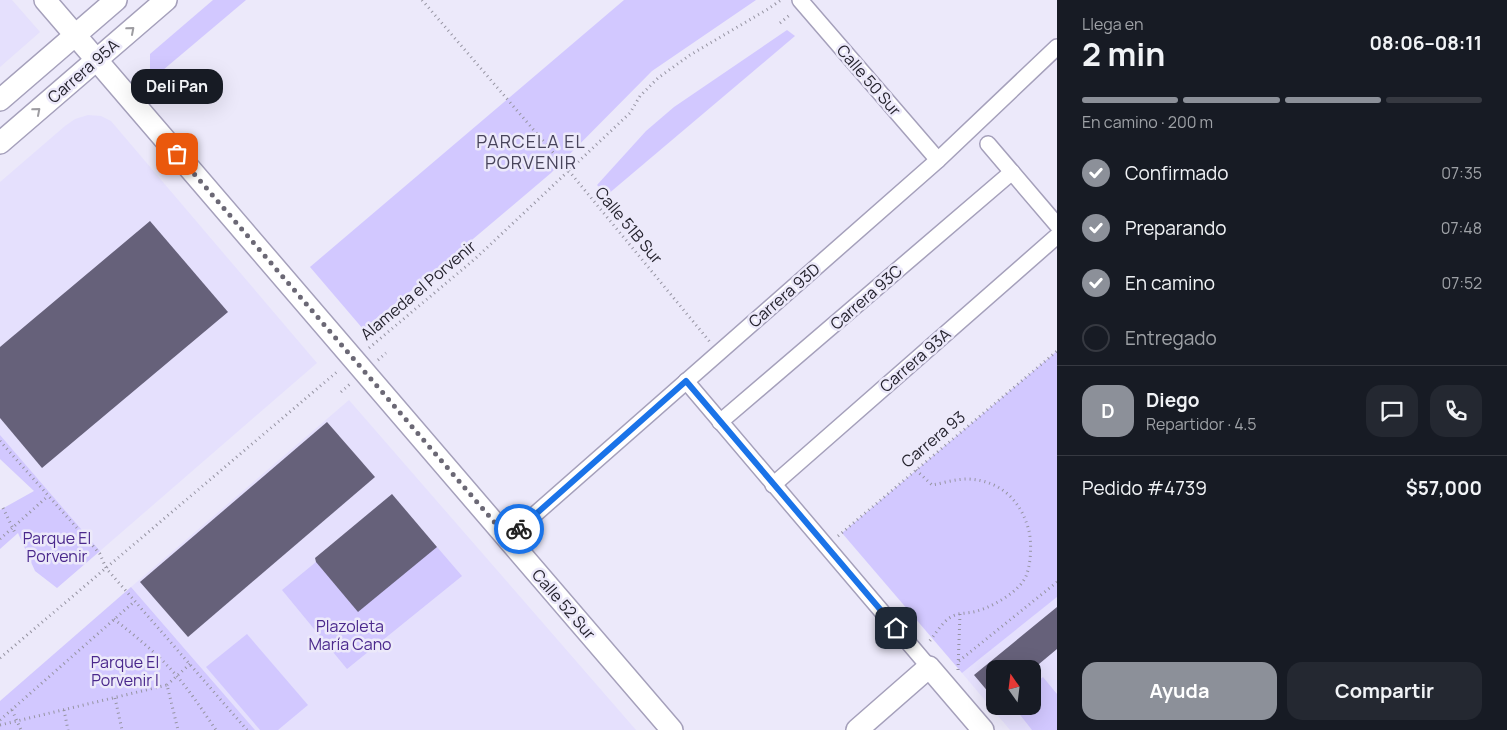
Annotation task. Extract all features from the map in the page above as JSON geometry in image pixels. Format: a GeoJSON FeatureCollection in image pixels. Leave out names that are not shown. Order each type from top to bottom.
{"type":"FeatureCollection","features":[{"type":"Feature","properties":{"kind":"street","name":"Calle 52 Sur"},"geometry":{"type":"LineString","coordinates":[[45,0],[672,730]]}},
{"type":"Feature","properties":{"kind":"street","name":"Carrera 95A"},"geometry":{"type":"LineString","coordinates":[[0,100],[116,0]]}},
{"type":"Feature","properties":{"kind":"street","name":"Carrera 95A"},"geometry":{"type":"LineString","coordinates":[[0,143],[166,0]]}},
{"type":"Feature","properties":{"kind":"street","name":"Calle 50 Sur"},"geometry":{"type":"LineString","coordinates":[[800,0],[938,160]]}},
{"type":"Feature","properties":{"kind":"street","name":"Carrera 93D"},"geometry":{"type":"LineString","coordinates":[[508,538],[938,160],[1057,47]]}},
{"type":"Feature","properties":{"kind":"street"},"geometry":{"type":"LineString","coordinates":[[988,144],[1057,225]]}},
{"type":"Feature","properties":{"kind":"street","name":"Carrera 93C"},"geometry":{"type":"LineString","coordinates":[[720,422],[1012,172]]}},
{"type":"Feature","properties":{"kind":"street","name":"Carrera 93A"},"geometry":{"type":"LineString","coordinates":[[774,485],[1057,236]]}},
{"type":"Feature","properties":{"kind":"street"},"geometry":{"type":"LineString","coordinates":[[686,381],[983,730]]}},
{"type":"Feature","properties":{"kind":"street"},"geometry":{"type":"LineString","coordinates":[[857,730],[924,661]]}},
{"type":"Feature","properties":{"kind":"path","name":"Calle 51B Sur"},"geometry":{"type":"LineString","coordinates":[[422,0],[569,171],[719,352]]}},
{"type":"Feature","properties":{"kind":"path","name":"Alameda el Porvenir"},"geometry":{"type":"LineString","coordinates":[[0,658],[353,359],[376,343],[476,258],[630,113],[640,96],[658,78],[690,55],[781,0]]}},
{"type":"Feature","properties":{"kind":"path","name":"Carrera 93"},"geometry":{"type":"LineString","coordinates":[[826,546],[1057,351]]}},
{"type":"Feature","properties":{"kind":"path"},"geometry":{"type":"LineString","coordinates":[[0,441],[100,554],[106,568],[245,730]]}},
{"type":"Feature","properties":{"kind":"path"},"geometry":{"type":"LineString","coordinates":[[916,470],[932,485],[966,479],[984,482],[1001,488],[1016,502],[1025,518],[1031,539],[1030,558],[1025,579],[1011,594],[996,603],[977,612],[960,613],[949,617],[924,661]]}},
{"type":"Feature","properties":{"kind":"path"},"geometry":{"type":"LineString","coordinates":[[0,539],[48,496]]}},
{"type":"Feature","properties":{"kind":"path"},"geometry":{"type":"LineString","coordinates":[[3,508],[16,535]]}},
{"type":"Feature","properties":{"kind":"path"},"geometry":{"type":"LineString","coordinates":[[959,661],[1057,582]]}},
{"type":"Feature","properties":{"kind":"path"},"geometry":{"type":"LineString","coordinates":[[0,720],[135,601]]}},
{"type":"Feature","properties":{"kind":"path"},"geometry":{"type":"LineString","coordinates":[[956,699],[960,613]]}},
{"type":"Feature","properties":{"kind":"path"},"geometry":{"type":"LineString","coordinates":[[114,619],[146,645],[177,676],[216,730]]}},
{"type":"Feature","properties":{"kind":"path"},"geometry":{"type":"LineString","coordinates":[[0,726],[167,685],[190,664]]}},
{"type":"Feature","properties":{"kind":"path"},"geometry":{"type":"LineString","coordinates":[[167,685],[178,730]]}},
{"type":"Feature","properties":{"kind":"path"},"geometry":{"type":"LineString","coordinates":[[114,698],[122,730]]}},
{"type":"Feature","properties":{"kind":"path"},"geometry":{"type":"LineString","coordinates":[[12,710],[21,730]]}},
{"type":"Feature","properties":{"kind":"path"},"geometry":{"type":"LineString","coordinates":[[64,710],[68,730]]}},
{"type":"Feature","properties":{"kind":"shaded area"},"geometry":{"type":"Polygon","coordinates":[[[0,0],[12,0],[40,32],[0,67],[0,0]]]}},
{"type":"Feature","properties":{"kind":"shaded area"},"geometry":{"type":"Polygon","coordinates":[[[88,115],[101,116],[111,121],[317,363],[100,551],[0,435],[0,182],[65,126],[75,119],[88,115]]]}},
{"type":"Feature","properties":{"kind":"shaded area"},"geometry":{"type":"Polygon","coordinates":[[[349,400],[636,730],[255,730],[131,587],[349,400]]]}},
{"type":"Feature","properties":{"kind":"shaded area"},"geometry":{"type":"Polygon","coordinates":[[[1057,597],[1057,730],[1010,730],[997,715],[1041,715],[1041,660],[986,660],[986,702],[962,673],[1057,597]]]}},
{"type":"Feature","properties":{"kind":"green space"},"geometry":{"type":"Polygon","coordinates":[[[213,0],[246,0],[150,81],[150,54],[213,0]]]}},
{"type":"Feature","properties":{"kind":"green space"},"geometry":{"type":"Polygon","coordinates":[[[624,0],[756,0],[652,71],[551,173],[421,283],[363,329],[310,267],[624,0]]]}},
{"type":"Feature","properties":{"kind":"green space"},"geometry":{"type":"Polygon","coordinates":[[[787,30],[795,36],[607,195],[597,185],[646,131],[674,107],[787,30]]]}},
{"type":"Feature","properties":{"kind":"green space"},"geometry":{"type":"Polygon","coordinates":[[[1057,351],[1057,597],[962,673],[842,533],[1057,351]]]}},
{"type":"Feature","properties":{"kind":"green space","name":"Parque El Porvenir"},"geometry":{"type":"Polygon","coordinates":[[[0,435],[100,551],[57,588],[35,571],[18,533],[0,549],[0,510],[34,491],[0,459],[0,435]]]}},
{"type":"Feature","properties":{"kind":"green space","name":"Plazoleta María Cano"},"geometry":{"type":"Polygon","coordinates":[[[437,547],[462,576],[347,669],[282,590],[316,562],[437,547]]]}},
{"type":"Feature","properties":{"kind":"green space","name":"Parque El Porvenir I"},"geometry":{"type":"Polygon","coordinates":[[[131,587],[255,730],[0,730],[0,701],[131,587]]]}},
{"type":"Feature","properties":{"kind":"green space"},"geometry":{"type":"Polygon","coordinates":[[[247,634],[308,705],[278,730],[260,730],[206,667],[247,634]]]}},
{"type":"Feature","properties":{"kind":"green space"},"geometry":{"type":"Polygon","coordinates":[[[1043,677],[1057,694],[1057,730],[1032,730],[1020,715],[1041,715],[1041,679],[1043,677]]]}},
{"type":"Feature","properties":{"kind":"building"},"geometry":{"type":"Polygon","coordinates":[[[150,221],[228,312],[42,468],[0,418],[0,347],[150,221]]]}},
{"type":"Feature","properties":{"kind":"building"},"geometry":{"type":"Polygon","coordinates":[[[327,422],[375,477],[188,637],[140,582],[327,422]]]}},
{"type":"Feature","properties":{"kind":"building"},"geometry":{"type":"Polygon","coordinates":[[[392,494],[437,547],[358,612],[316,562],[315,558],[392,494]]]}},
{"type":"Feature","properties":{"kind":"building"},"geometry":{"type":"Polygon","coordinates":[[[1057,607],[1057,649],[1041,662],[1041,660],[992,660],[1057,607]]]}},
{"type":"Feature","properties":{"kind":"building"},"geometry":{"type":"Polygon","coordinates":[[[986,665],[986,689],[974,675],[986,665]]]}},
{"type":"Feature","properties":{"kind":"way so far"},"geometry":{"type":"LineString","coordinates":[[177,154],[508,538],[519,529]]}},
{"type":"Feature","properties":{"kind":"place","name":"Deli Pan"},"geometry":{"type":"Point","coordinates":[177,154]}},
{"type":"Feature","properties":{"kind":"district","name":"PARCELA EL PORVENIR"},"geometry":{"type":"Point","coordinates":[531,152]}},
{"type":"Feature","properties":{"kind":"route"},"geometry":{"type":"LineString","coordinates":[[519,529],[686,381],[896,628]]}}]}
